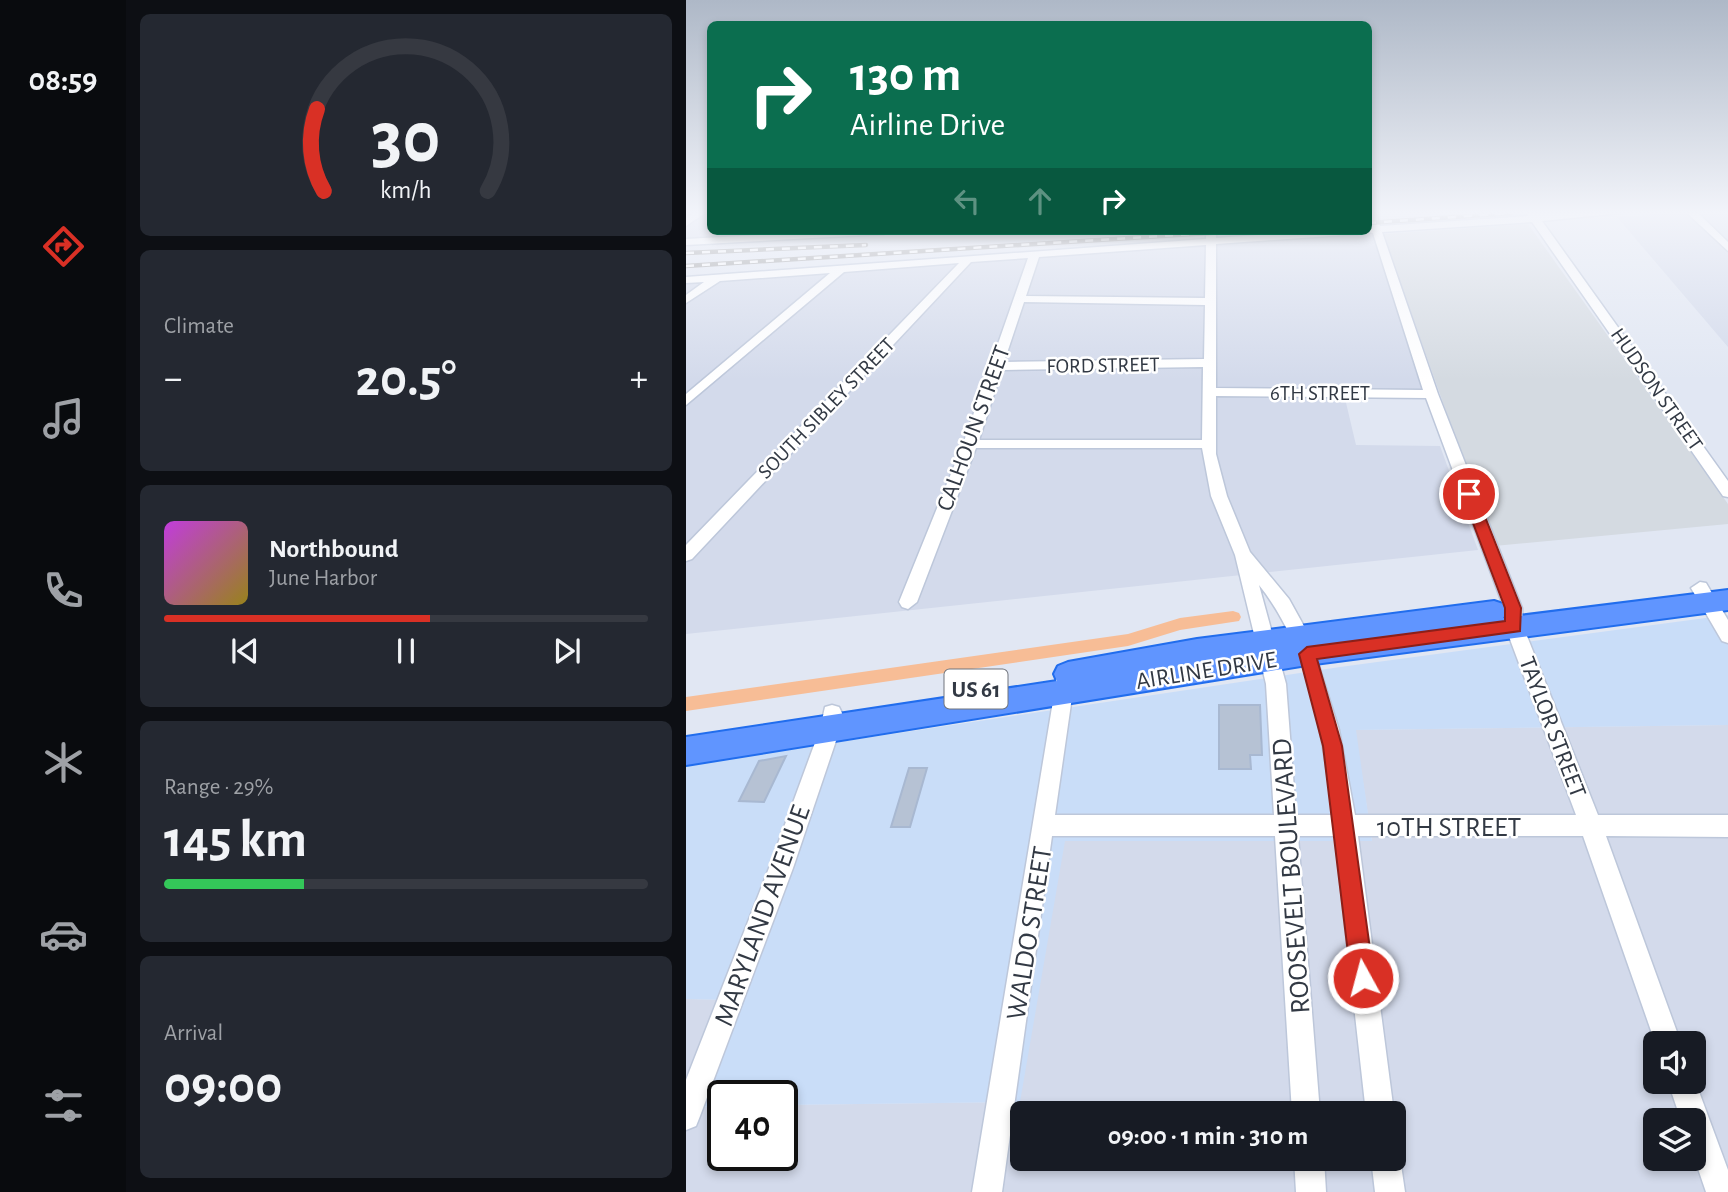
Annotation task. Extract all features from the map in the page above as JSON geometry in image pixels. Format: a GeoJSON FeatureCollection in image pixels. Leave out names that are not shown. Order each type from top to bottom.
{"type":"FeatureCollection","features":[{"type":"Feature","properties":{"kind":"highway","name":"AIRLINE DRIVE"},"geometry":{"type":"LineString","coordinates":[[686,751],[831,721],[1268,650],[1513,617],[1716,594]]}},
{"type":"Feature","properties":{"kind":"highway","name":"AIRLINE DRIVE"},"geometry":{"type":"LineString","coordinates":[[686,735],[831,721]]}},
{"type":"Feature","properties":{"kind":"street"},"geometry":{"type":"LineString","coordinates":[[686,280],[859,269]]}},
{"type":"Feature","properties":{"kind":"street","name":"SOUTH SIBLEY STREET"},"geometry":{"type":"LineString","coordinates":[[686,555],[960,269]]}},
{"type":"Feature","properties":{"kind":"street","name":"CALHOUN STREET"},"geometry":{"type":"LineString","coordinates":[[908,602],[970,444],[1030,269]]}},
{"type":"Feature","properties":{"kind":"street"},"geometry":{"type":"LineString","coordinates":[[1211,269],[1208,444],[1219,496],[1243,555]]}},
{"type":"Feature","properties":{"kind":"street","name":"TAYLOR STREET"},"geometry":{"type":"LineString","coordinates":[[1385,269],[1664,1031]]}},
{"type":"Feature","properties":{"kind":"street","name":"HUDSON STREET"},"geometry":{"type":"LineString","coordinates":[[1572,269],[1728,492]]}},
{"type":"Feature","properties":{"kind":"street"},"geometry":{"type":"LineString","coordinates":[[686,401],[840,270]]}},
{"type":"Feature","properties":{"kind":"street"},"geometry":{"type":"LineString","coordinates":[[686,300],[717,278]]}},
{"type":"Feature","properties":{"kind":"street"},"geometry":{"type":"LineString","coordinates":[[1019,299],[1211,302]]}},
{"type":"Feature","properties":{"kind":"street","name":"FORD STREET"},"geometry":{"type":"LineString","coordinates":[[996,366],[1209,363]]}},
{"type":"Feature","properties":{"kind":"street","name":"6TH STREET"},"geometry":{"type":"LineString","coordinates":[[1209,392],[1432,394]]}},
{"type":"Feature","properties":{"kind":"street"},"geometry":{"type":"LineString","coordinates":[[970,444],[1208,444]]}},
{"type":"Feature","properties":{"kind":"street","name":"ROOSEVELT BOULEVARD"},"geometry":{"type":"LineString","coordinates":[[1243,555],[1276,595],[1304,645],[1332,746],[1345,826],[1379,1101]]}},
{"type":"Feature","properties":{"kind":"street","name":"ROOSEVELT BOULEVARD"},"geometry":{"type":"LineString","coordinates":[[1243,555],[1268,650],[1279,706],[1305,1101]]}},
{"type":"Feature","properties":{"kind":"street"},"geometry":{"type":"LineString","coordinates":[[1716,594],[1728,636]]}},
{"type":"Feature","properties":{"kind":"street","name":"WALDO STREET"},"geometry":{"type":"LineString","coordinates":[[987,1192],[1064,682]]}},
{"type":"Feature","properties":{"kind":"street","name":"MARYLAND AVENUE"},"geometry":{"type":"LineString","coordinates":[[686,1116],[781,868],[831,721]]}},
{"type":"Feature","properties":{"kind":"street","name":"10TH STREET"},"geometry":{"type":"LineString","coordinates":[[1044,825],[1728,826]]}},
{"type":"Feature","properties":{"kind":"street"},"geometry":{"type":"LineString","coordinates":[[1686,1094],[1721,1192]]}},
{"type":"Feature","properties":{"kind":"street"},"geometry":{"type":"LineString","coordinates":[[1310,1171],[1311,1192]]}},
{"type":"Feature","properties":{"kind":"street"},"geometry":{"type":"LineString","coordinates":[[1387,1171],[1390,1192]]}},
{"type":"Feature","properties":{"kind":"shaded area"},"geometry":{"type":"Polygon","coordinates":[[[817,269],[1383,269],[1422,389],[1343,390],[1356,445],[1440,446],[1478,550],[686,634],[686,277],[817,269]]]}},
{"type":"Feature","properties":{"kind":"shaded area"},"geometry":{"type":"Polygon","coordinates":[[[1395,269],[1560,269],[1728,504],[1728,524],[1494,546],[1395,269]]]}},
{"type":"Feature","properties":{"kind":"shaded area"},"geometry":{"type":"Polygon","coordinates":[[[1661,269],[1728,269],[1728,347],[1661,269]]]}},
{"type":"Feature","properties":{"kind":"shaded area"},"geometry":{"type":"Polygon","coordinates":[[[1728,615],[1728,725],[1356,730],[1372,841],[1065,841],[1020,1101],[798,1105],[798,1080],[707,1080],[707,1106],[686,1107],[727,1000],[686,999],[686,765],[1340,667],[1728,615]]]}},
{"type":"Feature","properties":{"kind":"shaded area"},"geometry":{"type":"Polygon","coordinates":[[[1728,725],[1728,1192],[686,1192],[686,1107],[707,1106],[707,1171],[798,1171],[798,1105],[1010,1102],[1010,1171],[1406,1171],[1406,1101],[1019,1101],[1064,841],[1372,841],[1355,730],[1728,725]]]}},
{"type":"Feature","properties":{"kind":"shaded area"},"geometry":{"type":"Polygon","coordinates":[[[686,999],[728,1000],[686,1104],[686,999]]]}},
{"type":"Feature","properties":{"kind":"building"},"geometry":{"type":"Polygon","coordinates":[[[1219,705],[1260,705],[1262,755],[1250,755],[1251,769],[1219,769],[1219,705]]]}},
{"type":"Feature","properties":{"kind":"building"},"geometry":{"type":"Polygon","coordinates":[[[786,756],[764,802],[739,801],[759,761],[786,756]]]}},
{"type":"Feature","properties":{"kind":"building"},"geometry":{"type":"Polygon","coordinates":[[[909,768],[927,768],[910,827],[891,827],[909,768]]]}},
{"type":"Feature","properties":{"kind":"waterway"},"geometry":{"type":"LineString","coordinates":[[686,704],[1128,640],[1180,624],[1233,617]]}},
{"type":"Feature","properties":{"kind":"route"},"geometry":{"type":"LineString","coordinates":[[1363,978],[1345,826],[1332,746],[1307,654],[1514,626],[1513,608],[1469,494]]}}]}
